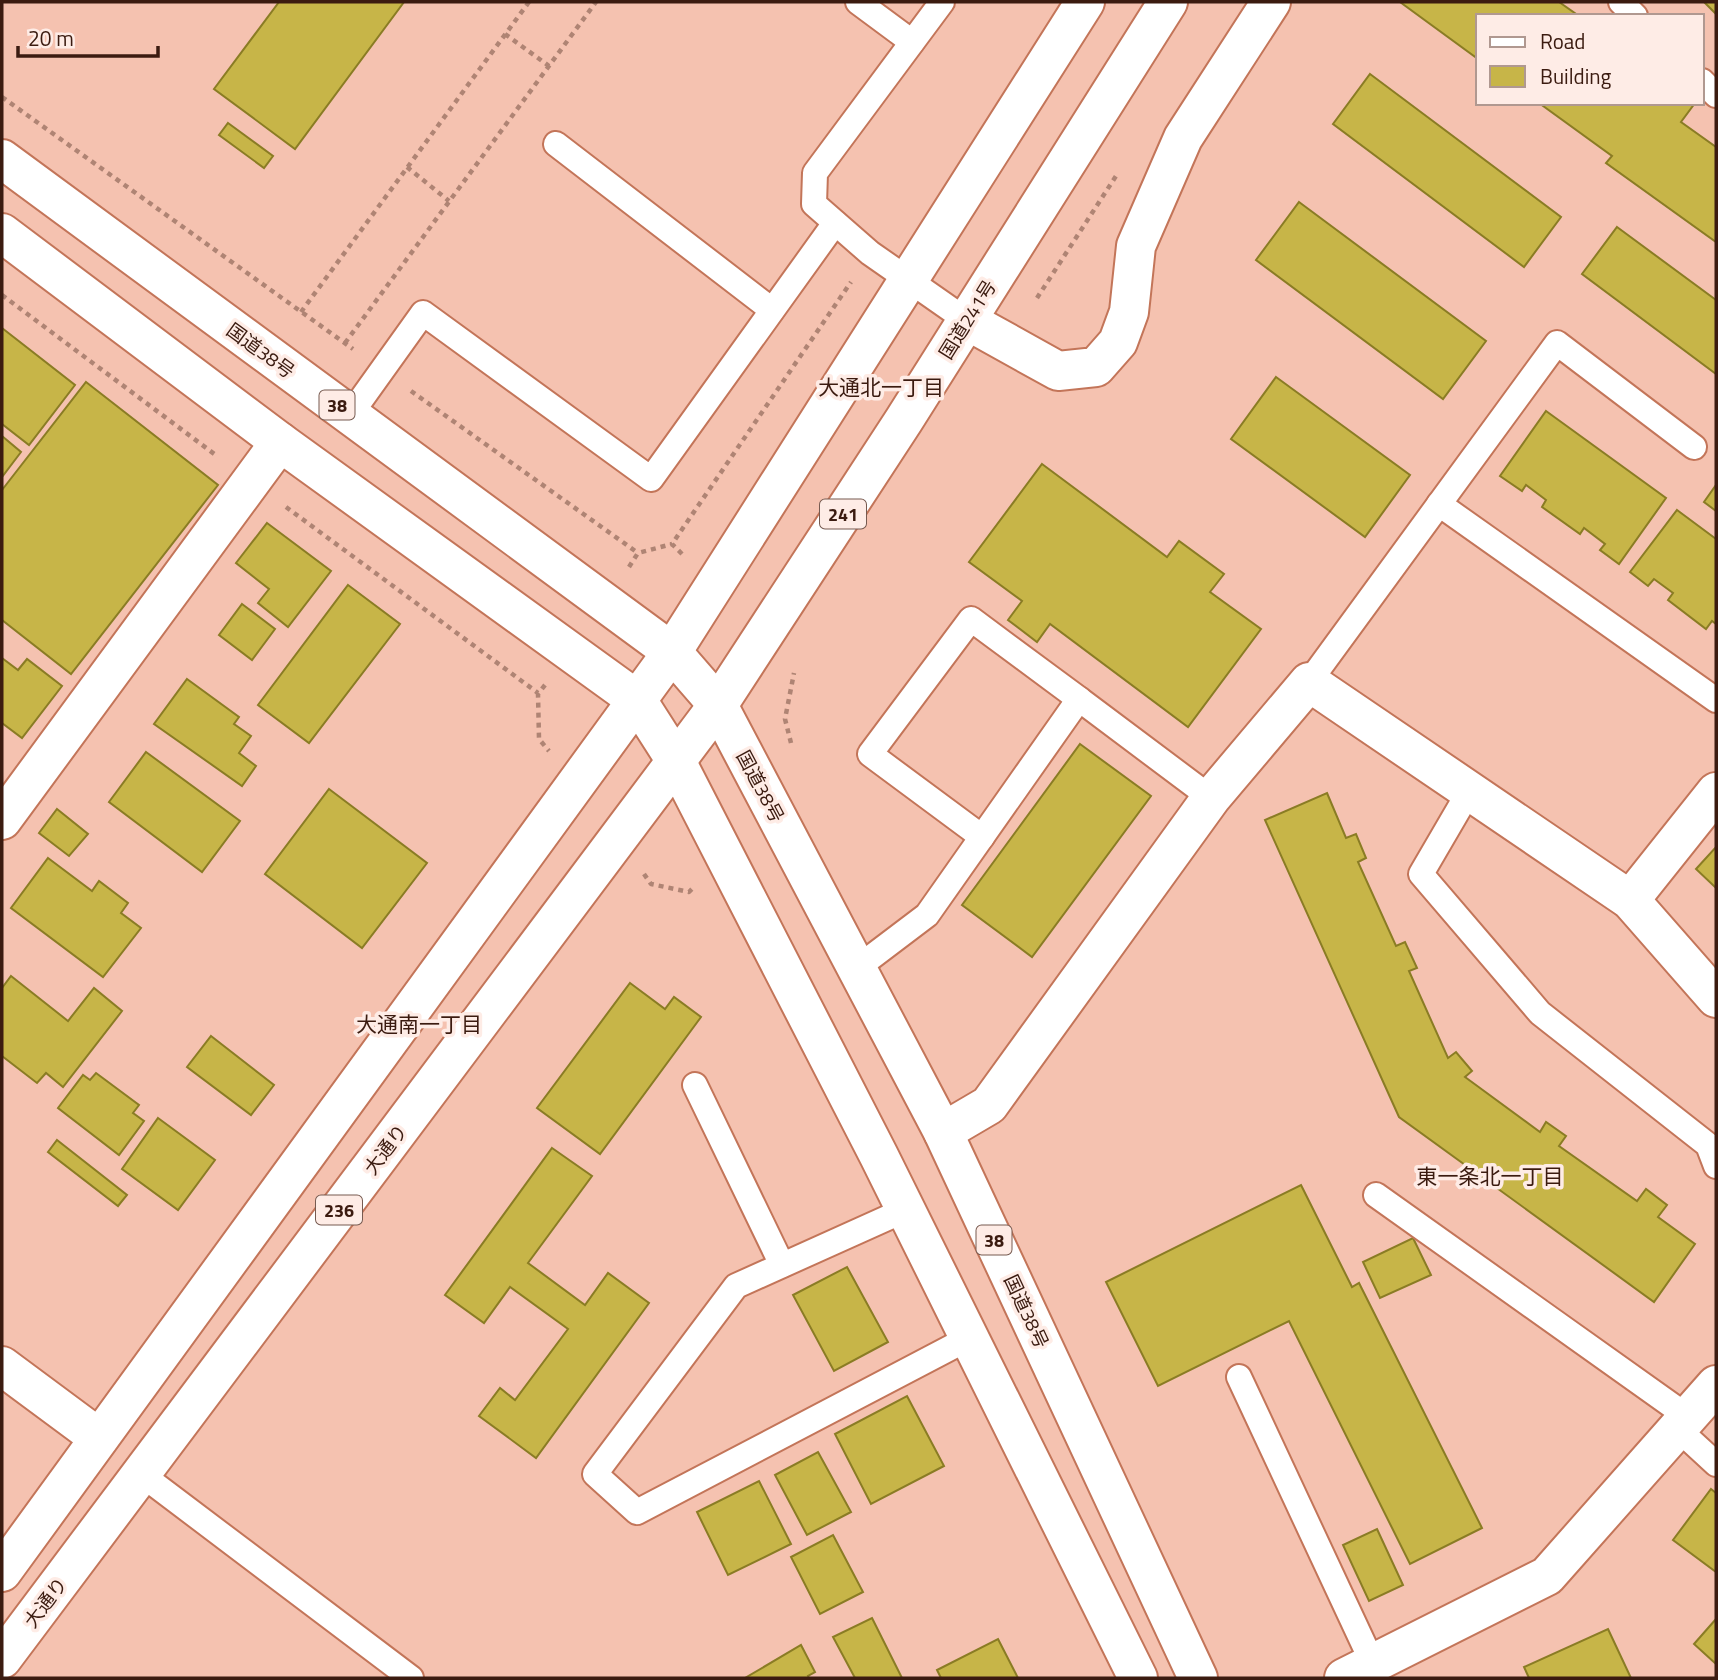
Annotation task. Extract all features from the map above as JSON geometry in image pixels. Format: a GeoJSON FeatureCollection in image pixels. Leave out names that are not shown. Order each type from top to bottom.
{"type":"FeatureCollection","features":[{"type":"Feature","properties":{"kind":"main road"},"geometry":{"type":"LineString","coordinates":[[2,1572],[672,652],[1085,2]]}},
{"type":"Feature","properties":{"kind":"main road","name":"国道241号"},"geometry":{"type":"LineString","coordinates":[[718,705],[904,420],[1167,2]]}},
{"type":"Feature","properties":{"kind":"main road"},"geometry":{"type":"LineString","coordinates":[[966,320],[1058,371],[1096,367],[1118,342],[1129,312],[1136,246],[1183,138],[1271,2]]}},
{"type":"Feature","properties":{"kind":"main road","name":"国道38号"},"geometry":{"type":"LineString","coordinates":[[2,159],[672,652],[718,705],[943,1132],[1198,1678]]}},
{"type":"Feature","properties":{"kind":"main road"},"geometry":{"type":"LineString","coordinates":[[2,233],[280,442],[574,651],[637,700],[676,761],[905,1210],[1138,1678]]}},
{"type":"Feature","properties":{"kind":"main road"},"geometry":{"type":"LineString","coordinates":[[2,820],[280,442]]}},
{"type":"Feature","properties":{"kind":"main road"},"geometry":{"type":"LineString","coordinates":[[943,1132],[989,1105],[1211,798],[1309,682],[1630,900],[1716,998]]}},
{"type":"Feature","properties":{"kind":"main road","name":"大通り"},"geometry":{"type":"LineString","coordinates":[[2,1659],[718,705]]}},
{"type":"Feature","properties":{"kind":"main road"},"geometry":{"type":"LineString","coordinates":[[1630,900],[1716,792]]}},
{"type":"Feature","properties":{"kind":"main road"},"geometry":{"type":"LineString","coordinates":[[2,1366],[99,1438]]}},
{"type":"Feature","properties":{"kind":"main road"},"geometry":{"type":"LineString","coordinates":[[1359,1671],[1547,1576],[1716,1385]]}},
{"type":"Feature","properties":{"kind":"lane"},"geometry":{"type":"LineString","coordinates":[[858,2],[912,42]]}},
{"type":"Feature","properties":{"kind":"lane"},"geometry":{"type":"LineString","coordinates":[[942,2],[814,173],[814,204],[908,281],[966,320]]}},
{"type":"Feature","properties":{"kind":"lane"},"geometry":{"type":"LineString","coordinates":[[1621,2],[1634,14]]}},
{"type":"Feature","properties":{"kind":"lane"},"geometry":{"type":"LineString","coordinates":[[556,144],[772,310]]}},
{"type":"Feature","properties":{"kind":"lane"},"geometry":{"type":"LineString","coordinates":[[350,415],[424,313],[651,479],[835,223]]}},
{"type":"Feature","properties":{"kind":"lane"},"geometry":{"type":"LineString","coordinates":[[1309,682],[1558,343],[1694,447]]}},
{"type":"Feature","properties":{"kind":"lane"},"geometry":{"type":"LineString","coordinates":[[1439,504],[1716,700]]}},
{"type":"Feature","properties":{"kind":"lane"},"geometry":{"type":"LineString","coordinates":[[982,837],[870,754],[971,619],[1211,798]]}},
{"type":"Feature","properties":{"kind":"lane"},"geometry":{"type":"LineString","coordinates":[[857,968],[927,915],[1079,699]]}},
{"type":"Feature","properties":{"kind":"lane"},"geometry":{"type":"LineString","coordinates":[[1470,790],[1421,874],[1539,1013],[1708,1145],[1716,1166]]}},
{"type":"Feature","properties":{"kind":"lane"},"geometry":{"type":"LineString","coordinates":[[695,1085],[782,1265]]}},
{"type":"Feature","properties":{"kind":"lane"},"geometry":{"type":"LineString","coordinates":[[1376,1195],[1683,1423],[1716,1464]]}},
{"type":"Feature","properties":{"kind":"lane"},"geometry":{"type":"LineString","coordinates":[[905,1210],[736,1286],[594,1474],[637,1512],[969,1338]]}},
{"type":"Feature","properties":{"kind":"lane"},"geometry":{"type":"LineString","coordinates":[[1239,1377],[1359,1671]]}},
{"type":"Feature","properties":{"kind":"lane"},"geometry":{"type":"LineString","coordinates":[[141,1474],[411,1678]]}},
{"type":"Feature","properties":{"kind":"path"},"geometry":{"type":"LineString","coordinates":[[301,312],[529,2]]}},
{"type":"Feature","properties":{"kind":"path"},"geometry":{"type":"LineString","coordinates":[[345,343],[596,2]]}},
{"type":"Feature","properties":{"kind":"path"},"geometry":{"type":"LineString","coordinates":[[505,34],[549,66]]}},
{"type":"Feature","properties":{"kind":"path"},"geometry":{"type":"LineString","coordinates":[[2,97],[638,553]]}},
{"type":"Feature","properties":{"kind":"path"},"geometry":{"type":"LineString","coordinates":[[407,167],[449,201]]}},
{"type":"Feature","properties":{"kind":"building"},"geometry":{"type":"Polygon","coordinates":[[[279,2],[404,2],[295,149],[214,89],[279,2]]]}},
{"type":"Feature","properties":{"kind":"building"},"geometry":{"type":"Polygon","coordinates":[[[1400,2],[1559,2],[1576,14],[1476,14],[1476,58],[1400,2]]]}},
{"type":"Feature","properties":{"kind":"building"},"geometry":{"type":"Polygon","coordinates":[[[1704,2],[1716,2],[1716,14],[1704,2]]]}},
{"type":"Feature","properties":{"kind":"building"},"geometry":{"type":"Polygon","coordinates":[[[1370,74],[1561,217],[1524,267],[1333,124],[1370,74]]]}},
{"type":"Feature","properties":{"kind":"building"},"geometry":{"type":"Polygon","coordinates":[[[1542,105],[1694,105],[1681,122],[1716,147],[1716,242],[1606,163],[1612,156],[1542,105]]]}},
{"type":"Feature","properties":{"kind":"building"},"geometry":{"type":"Polygon","coordinates":[[[228,123],[273,156],[264,168],[219,135],[228,123]]]}},
{"type":"Feature","properties":{"kind":"building"},"geometry":{"type":"Polygon","coordinates":[[[1299,202],[1486,341],[1443,399],[1256,260],[1299,202]]]}},
{"type":"Feature","properties":{"kind":"building"},"geometry":{"type":"Polygon","coordinates":[[[1617,227],[1716,300],[1716,374],[1582,274],[1617,227]]]}},
{"type":"Feature","properties":{"kind":"building"},"geometry":{"type":"Polygon","coordinates":[[[2,328],[75,385],[29,445],[2,424],[2,328]]]}},
{"type":"Feature","properties":{"kind":"building"},"geometry":{"type":"Polygon","coordinates":[[[1276,377],[1410,475],[1365,537],[1231,439],[1276,377]]]}},
{"type":"Feature","properties":{"kind":"building"},"geometry":{"type":"Polygon","coordinates":[[[86,382],[218,485],[71,674],[2,620],[2,490],[86,382]]]}},
{"type":"Feature","properties":{"kind":"building"},"geometry":{"type":"Polygon","coordinates":[[[1546,411],[1666,498],[1619,564],[1600,550],[1605,544],[1584,528],[1580,534],[1542,507],[1546,500],[1526,485],[1522,491],[1500,476],[1546,411]]]}},
{"type":"Feature","properties":{"kind":"building"},"geometry":{"type":"Polygon","coordinates":[[[2,436],[21,452],[2,477],[2,436]]]}},
{"type":"Feature","properties":{"kind":"building"},"geometry":{"type":"Polygon","coordinates":[[[1042,464],[1167,557],[1179,541],[1224,574],[1210,592],[1261,629],[1188,727],[1050,624],[1037,642],[1008,620],[1022,601],[969,562],[1042,464]]]}},
{"type":"Feature","properties":{"kind":"building"},"geometry":{"type":"Polygon","coordinates":[[[1716,485],[1716,511],[1704,502],[1716,485]]]}},
{"type":"Feature","properties":{"kind":"building"},"geometry":{"type":"Polygon","coordinates":[[[1677,510],[1716,539],[1716,624],[1712,621],[1706,629],[1668,600],[1673,593],[1654,579],[1648,586],[1630,572],[1677,510]]]}},
{"type":"Feature","properties":{"kind":"building"},"geometry":{"type":"Polygon","coordinates":[[[267,523],[331,571],[288,627],[258,603],[269,589],[236,563],[267,523]]]}},
{"type":"Feature","properties":{"kind":"building"},"geometry":{"type":"Polygon","coordinates":[[[348,585],[400,624],[309,743],[258,705],[348,585]]]}},
{"type":"Feature","properties":{"kind":"building"},"geometry":{"type":"Polygon","coordinates":[[[242,604],[275,629],[252,660],[219,635],[242,604]]]}},
{"type":"Feature","properties":{"kind":"building"},"geometry":{"type":"Polygon","coordinates":[[[2,658],[18,670],[27,659],[62,686],[22,738],[2,723],[2,658]]]}},
{"type":"Feature","properties":{"kind":"building"},"geometry":{"type":"Polygon","coordinates":[[[187,679],[239,717],[234,724],[251,736],[239,753],[256,766],[242,786],[154,724],[187,679]]]}},
{"type":"Feature","properties":{"kind":"building"},"geometry":{"type":"Polygon","coordinates":[[[1080,744],[1151,796],[1032,957],[962,905],[1080,744]]]}},
{"type":"Feature","properties":{"kind":"building"},"geometry":{"type":"Polygon","coordinates":[[[146,752],[240,821],[202,872],[109,802],[146,752]]]}},
{"type":"Feature","properties":{"kind":"building"},"geometry":{"type":"Polygon","coordinates":[[[329,789],[427,863],[362,948],[265,874],[329,789]]]}},
{"type":"Feature","properties":{"kind":"building"},"geometry":{"type":"Polygon","coordinates":[[[1327,793],[1346,838],[1356,834],[1366,858],[1358,862],[1396,946],[1405,942],[1417,968],[1409,971],[1448,1058],[1456,1052],[1472,1071],[1465,1077],[1540,1132],[1546,1122],[1566,1136],[1559,1146],[1637,1201],[1646,1189],[1667,1205],[1658,1217],[1695,1244],[1654,1302],[1399,1117],[1265,820],[1327,793]]]}},
{"type":"Feature","properties":{"kind":"building"},"geometry":{"type":"Polygon","coordinates":[[[57,809],[88,834],[69,856],[39,833],[57,809]]]}},
{"type":"Feature","properties":{"kind":"building"},"geometry":{"type":"Polygon","coordinates":[[[1716,847],[1716,888],[1696,869],[1716,847]]]}},
{"type":"Feature","properties":{"kind":"building"},"geometry":{"type":"Polygon","coordinates":[[[48,858],[92,891],[99,881],[128,903],[121,913],[141,928],[103,977],[11,908],[48,858]]]}},
{"type":"Feature","properties":{"kind":"building"},"geometry":{"type":"Polygon","coordinates":[[[11,976],[68,1021],[94,988],[122,1011],[63,1087],[46,1073],[37,1083],[2,1056],[2,988],[11,976]]]}},
{"type":"Feature","properties":{"kind":"building"},"geometry":{"type":"Polygon","coordinates":[[[630,983],[665,1009],[674,997],[701,1017],[600,1154],[537,1108],[630,983]]]}},
{"type":"Feature","properties":{"kind":"building"},"geometry":{"type":"Polygon","coordinates":[[[211,1036],[274,1085],[251,1115],[187,1067],[211,1036]]]}},
{"type":"Feature","properties":{"kind":"building"},"geometry":{"type":"Polygon","coordinates":[[[96,1073],[139,1105],[133,1113],[144,1121],[119,1155],[58,1108],[83,1075],[90,1080],[96,1073]]]}},
{"type":"Feature","properties":{"kind":"building"},"geometry":{"type":"Polygon","coordinates":[[[158,1118],[215,1160],[178,1210],[122,1169],[158,1118]]]}},
{"type":"Feature","properties":{"kind":"building"},"geometry":{"type":"Polygon","coordinates":[[[57,1140],[127,1195],[118,1206],[48,1152],[57,1140]]]}},
{"type":"Feature","properties":{"kind":"building"},"geometry":{"type":"Polygon","coordinates":[[[552,1148],[592,1176],[528,1263],[585,1305],[608,1273],[649,1303],[536,1458],[479,1416],[500,1388],[515,1400],[568,1329],[510,1287],[484,1323],[445,1295],[552,1148]]]}},
{"type":"Feature","properties":{"kind":"building"},"geometry":{"type":"Polygon","coordinates":[[[1301,1185],[1352,1287],[1359,1283],[1482,1528],[1410,1564],[1289,1321],[1158,1386],[1106,1282],[1301,1185]]]}},
{"type":"Feature","properties":{"kind":"building"},"geometry":{"type":"Polygon","coordinates":[[[1413,1238],[1431,1275],[1380,1298],[1363,1262],[1413,1238]]]}},
{"type":"Feature","properties":{"kind":"building"},"geometry":{"type":"Polygon","coordinates":[[[847,1267],[888,1342],[834,1371],[793,1295],[847,1267]]]}},
{"type":"Feature","properties":{"kind":"building"},"geometry":{"type":"Polygon","coordinates":[[[907,1396],[944,1466],[871,1504],[835,1434],[907,1396]]]}},
{"type":"Feature","properties":{"kind":"building"},"geometry":{"type":"Polygon","coordinates":[[[818,1452],[851,1512],[807,1535],[775,1475],[818,1452]]]}},
{"type":"Feature","properties":{"kind":"building"},"geometry":{"type":"Polygon","coordinates":[[[759,1481],[791,1544],[728,1575],[697,1512],[759,1481]]]}},
{"type":"Feature","properties":{"kind":"building"},"geometry":{"type":"Polygon","coordinates":[[[1711,1489],[1716,1493],[1716,1572],[1673,1540],[1711,1489]]]}},
{"type":"Feature","properties":{"kind":"building"},"geometry":{"type":"Polygon","coordinates":[[[1377,1529],[1403,1585],[1369,1601],[1343,1545],[1377,1529]]]}},
{"type":"Feature","properties":{"kind":"building"},"geometry":{"type":"Polygon","coordinates":[[[833,1535],[863,1592],[820,1614],[791,1557],[833,1535]]]}},
{"type":"Feature","properties":{"kind":"building"},"geometry":{"type":"Polygon","coordinates":[[[872,1618],[902,1678],[855,1678],[833,1637],[872,1618]]]}},
{"type":"Feature","properties":{"kind":"building"},"geometry":{"type":"Polygon","coordinates":[[[1716,1619],[1716,1664],[1694,1644],[1716,1619]]]}},
{"type":"Feature","properties":{"kind":"building"},"geometry":{"type":"Polygon","coordinates":[[[1608,1629],[1631,1678],[1529,1678],[1524,1667],[1608,1629]]]}},
{"type":"Feature","properties":{"kind":"building"},"geometry":{"type":"Polygon","coordinates":[[[998,1639],[1018,1678],[941,1678],[937,1670],[998,1639]]]}},
{"type":"Feature","properties":{"kind":"building"},"geometry":{"type":"Polygon","coordinates":[[[801,1645],[815,1672],[808,1676],[809,1678],[745,1678],[801,1645]]]}},
{"type":"Feature","properties":{"kind":"district","name":"大通北一丁目"},"geometry":{"type":"Point","coordinates":[881,387]}},
{"type":"Feature","properties":{"kind":"district","name":"大通南一丁目"},"geometry":{"type":"Point","coordinates":[419,1024]}},
{"type":"Feature","properties":{"kind":"district","name":"東一条北一丁目"},"geometry":{"type":"Point","coordinates":[1490,1176]}}]}
